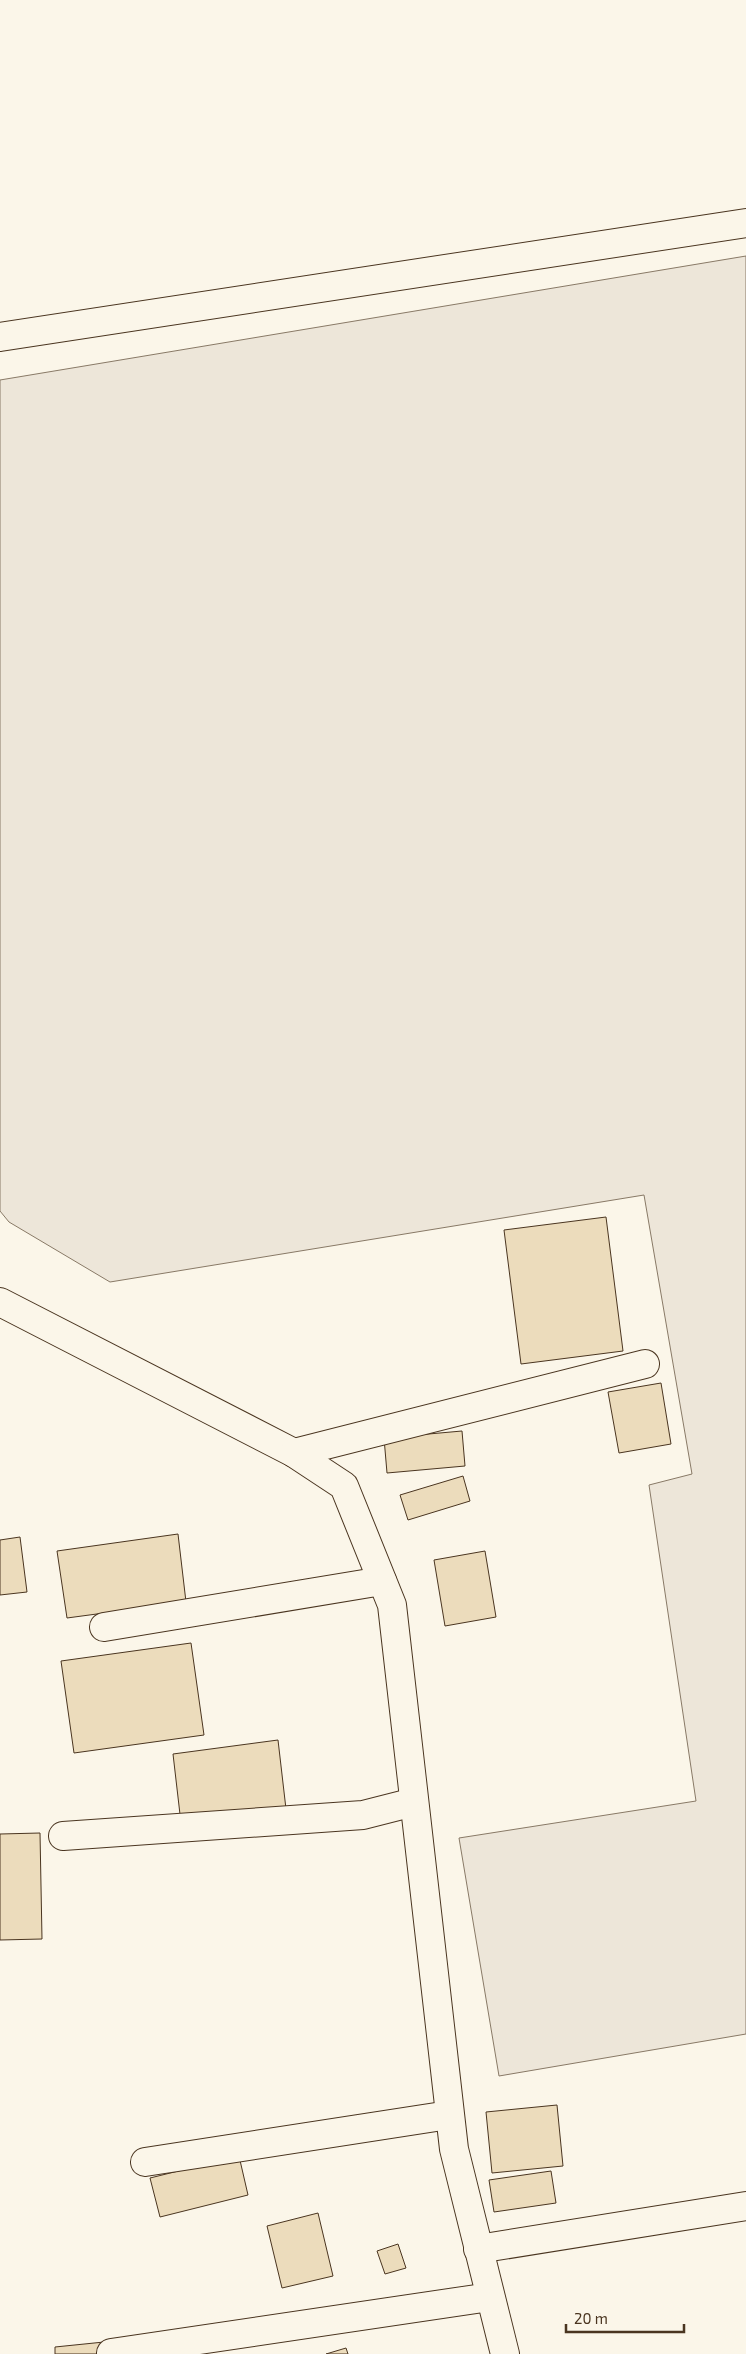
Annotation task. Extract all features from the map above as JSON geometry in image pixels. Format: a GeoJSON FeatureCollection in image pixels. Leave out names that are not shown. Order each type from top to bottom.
{"type":"FeatureCollection","features":[{"type":"Feature","properties":{"kind":"street"},"geometry":{"type":"LineString","coordinates":[[0,337],[746,223]]}},
{"type":"Feature","properties":{"kind":"street"},"geometry":{"type":"LineString","coordinates":[[0,1302],[294,1453],[344,1486],[392,1605],[454,2149],[505,2354]]}},
{"type":"Feature","properties":{"kind":"street"},"geometry":{"type":"LineString","coordinates":[[294,1453],[645,1364]]}},
{"type":"Feature","properties":{"kind":"street"},"geometry":{"type":"LineString","coordinates":[[104,1627],[382,1581]]}},
{"type":"Feature","properties":{"kind":"street"},"geometry":{"type":"LineString","coordinates":[[63,1836],[363,1815],[414,1802]]}},
{"type":"Feature","properties":{"kind":"street"},"geometry":{"type":"LineString","coordinates":[[145,2162],[449,2114]]}},
{"type":"Feature","properties":{"kind":"street"},"geometry":{"type":"LineString","coordinates":[[478,2250],[746,2206]]}},
{"type":"Feature","properties":{"kind":"street"},"geometry":{"type":"LineString","coordinates":[[111,2353],[490,2296]]}},
{"type":"Feature","properties":{"kind":"shaded area"},"geometry":{"type":"Polygon","coordinates":[[[746,256],[746,2034],[499,2076],[459,1838],[696,1801],[649,1485],[692,1474],[644,1195],[110,1282],[9,1222],[0,1211],[0,380],[746,256]]]}},
{"type":"Feature","properties":{"kind":"building"},"geometry":{"type":"Polygon","coordinates":[[[606,1217],[623,1351],[521,1364],[504,1230],[606,1217]]]}},
{"type":"Feature","properties":{"kind":"building"},"geometry":{"type":"Polygon","coordinates":[[[661,1383],[671,1444],[619,1453],[608,1392],[661,1383]]]}},
{"type":"Feature","properties":{"kind":"building"},"geometry":{"type":"Polygon","coordinates":[[[462,1431],[465,1466],[387,1473],[384,1438],[462,1431]]]}},
{"type":"Feature","properties":{"kind":"building"},"geometry":{"type":"Polygon","coordinates":[[[463,1476],[470,1501],[408,1520],[400,1495],[463,1476]]]}},
{"type":"Feature","properties":{"kind":"building"},"geometry":{"type":"Polygon","coordinates":[[[178,1534],[186,1602],[67,1618],[57,1551],[178,1534]]]}},
{"type":"Feature","properties":{"kind":"building"},"geometry":{"type":"Polygon","coordinates":[[[20,1537],[27,1592],[0,1595],[0,1540],[20,1537]]]}},
{"type":"Feature","properties":{"kind":"building"},"geometry":{"type":"Polygon","coordinates":[[[485,1551],[496,1617],[445,1626],[434,1560],[485,1551]]]}},
{"type":"Feature","properties":{"kind":"building"},"geometry":{"type":"Polygon","coordinates":[[[191,1643],[204,1735],[74,1753],[61,1661],[191,1643]]]}},
{"type":"Feature","properties":{"kind":"building"},"geometry":{"type":"Polygon","coordinates":[[[278,1740],[286,1809],[181,1823],[173,1754],[278,1740]]]}},
{"type":"Feature","properties":{"kind":"building"},"geometry":{"type":"Polygon","coordinates":[[[40,1833],[42,1939],[0,1940],[0,1834],[40,1833]]]}},
{"type":"Feature","properties":{"kind":"building"},"geometry":{"type":"Polygon","coordinates":[[[557,2105],[563,2166],[492,2173],[486,2112],[557,2105]]]}},
{"type":"Feature","properties":{"kind":"building"},"geometry":{"type":"Polygon","coordinates":[[[239,2156],[248,2195],[160,2217],[150,2178],[239,2156]]]}},
{"type":"Feature","properties":{"kind":"building"},"geometry":{"type":"Polygon","coordinates":[[[551,2171],[556,2203],[494,2212],[489,2180],[551,2171]]]}},
{"type":"Feature","properties":{"kind":"building"},"geometry":{"type":"Polygon","coordinates":[[[318,2213],[333,2276],[282,2288],[267,2226],[318,2213]]]}},
{"type":"Feature","properties":{"kind":"building"},"geometry":{"type":"Polygon","coordinates":[[[398,2244],[406,2268],[385,2274],[377,2251],[398,2244]]]}},
{"type":"Feature","properties":{"kind":"building"},"geometry":{"type":"Polygon","coordinates":[[[104,2342],[105,2354],[55,2354],[55,2347],[104,2342]]]}},
{"type":"Feature","properties":{"kind":"building"},"geometry":{"type":"Polygon","coordinates":[[[346,2348],[348,2354],[326,2354],[346,2348]]]}}]}
